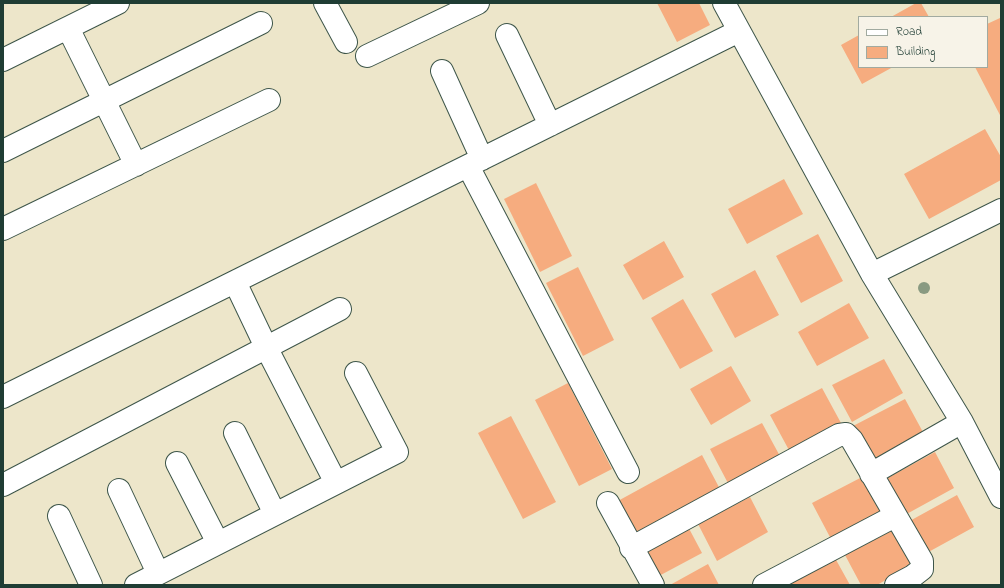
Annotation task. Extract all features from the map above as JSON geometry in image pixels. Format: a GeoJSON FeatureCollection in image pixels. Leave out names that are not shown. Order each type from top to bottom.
{"type":"FeatureCollection","features":[{"type":"Feature","properties":{"kind":"street"},"geometry":{"type":"LineString","coordinates":[[3,60],[118,3]]}},
{"type":"Feature","properties":{"kind":"street"},"geometry":{"type":"LineString","coordinates":[[325,3],[346,42]]}},
{"type":"Feature","properties":{"kind":"street"},"geometry":{"type":"LineString","coordinates":[[367,56],[478,3]]}},
{"type":"Feature","properties":{"kind":"street"},"geometry":{"type":"LineString","coordinates":[[724,3],[872,274],[962,422],[1001,497]]}},
{"type":"Feature","properties":{"kind":"street"},"geometry":{"type":"LineString","coordinates":[[3,151],[261,23]]}},
{"type":"Feature","properties":{"kind":"street"},"geometry":{"type":"LineString","coordinates":[[68,28],[136,165]]}},
{"type":"Feature","properties":{"kind":"street"},"geometry":{"type":"LineString","coordinates":[[3,397],[739,31]]}},
{"type":"Feature","properties":{"kind":"street"},"geometry":{"type":"LineString","coordinates":[[507,36],[550,125]]}},
{"type":"Feature","properties":{"kind":"street"},"geometry":{"type":"LineString","coordinates":[[442,71],[475,162],[628,472]]}},
{"type":"Feature","properties":{"kind":"street"},"geometry":{"type":"LineString","coordinates":[[3,229],[269,100]]}},
{"type":"Feature","properties":{"kind":"street"},"geometry":{"type":"LineString","coordinates":[[872,274],[1001,210]]}},
{"type":"Feature","properties":{"kind":"street"},"geometry":{"type":"LineString","coordinates":[[235,282],[266,347],[336,483]]}},
{"type":"Feature","properties":{"kind":"street"},"geometry":{"type":"LineString","coordinates":[[3,485],[340,309]]}},
{"type":"Feature","properties":{"kind":"street"},"geometry":{"type":"LineString","coordinates":[[136,585],[397,452],[356,373]]}},
{"type":"Feature","properties":{"kind":"street"},"geometry":{"type":"LineString","coordinates":[[871,474],[962,422]]}},
{"type":"Feature","properties":{"kind":"street"},"geometry":{"type":"LineString","coordinates":[[235,433],[275,514]]}},
{"type":"Feature","properties":{"kind":"street"},"geometry":{"type":"LineString","coordinates":[[631,548],[839,435],[846,434],[852,440],[922,561],[922,569],[913,576],[896,585]]}},
{"type":"Feature","properties":{"kind":"street"},"geometry":{"type":"LineString","coordinates":[[177,463],[218,543]]}},
{"type":"Feature","properties":{"kind":"street"},"geometry":{"type":"LineString","coordinates":[[119,490],[158,573]]}},
{"type":"Feature","properties":{"kind":"street"},"geometry":{"type":"LineString","coordinates":[[608,503],[631,548],[653,585]]}},
{"type":"Feature","properties":{"kind":"street"},"geometry":{"type":"LineString","coordinates":[[58,516],[91,585]]}},
{"type":"Feature","properties":{"kind":"street"},"geometry":{"type":"LineString","coordinates":[[764,585],[895,516]]}},
{"type":"Feature","properties":{"kind":"building"},"geometry":{"type":"Polygon","coordinates":[[[657,3],[699,3],[710,25],[677,42],[657,3]]]}},
{"type":"Feature","properties":{"kind":"building"},"geometry":{"type":"Polygon","coordinates":[[[916,3],[921,3],[928,16],[893,16],[916,3]]]}},
{"type":"Feature","properties":{"kind":"building"},"geometry":{"type":"Polygon","coordinates":[[[1000,18],[1001,20],[1001,117],[976,68],[988,68],[988,24],[1000,18]]]}},
{"type":"Feature","properties":{"kind":"building"},"geometry":{"type":"Polygon","coordinates":[[[858,36],[858,68],[891,68],[862,84],[841,45],[858,36]]]}},
{"type":"Feature","properties":{"kind":"building"},"geometry":{"type":"Polygon","coordinates":[[[985,129],[1001,157],[1001,180],[929,219],[904,174],[985,129]]]}},
{"type":"Feature","properties":{"kind":"building"},"geometry":{"type":"Polygon","coordinates":[[[784,179],[803,214],[747,244],[728,209],[784,179]]]}},
{"type":"Feature","properties":{"kind":"building"},"geometry":{"type":"Polygon","coordinates":[[[536,183],[572,256],[540,272],[504,199],[536,183]]]}},
{"type":"Feature","properties":{"kind":"building"},"geometry":{"type":"Polygon","coordinates":[[[818,234],[843,281],[801,303],[776,256],[818,234]]]}},
{"type":"Feature","properties":{"kind":"building"},"geometry":{"type":"Polygon","coordinates":[[[664,241],[684,277],[643,300],[623,265],[664,241]]]}},
{"type":"Feature","properties":{"kind":"building"},"geometry":{"type":"Polygon","coordinates":[[[578,267],[614,340],[583,356],[546,283],[578,267]]]}},
{"type":"Feature","properties":{"kind":"building"},"geometry":{"type":"Polygon","coordinates":[[[755,270],[779,315],[735,338],[711,294],[755,270]]]}},
{"type":"Feature","properties":{"kind":"building"},"geometry":{"type":"Polygon","coordinates":[[[683,299],[713,351],[680,369],[651,318],[683,299]]]}},
{"type":"Feature","properties":{"kind":"building"},"geometry":{"type":"Polygon","coordinates":[[[849,303],[869,338],[817,366],[798,332],[849,303]]]}},
{"type":"Feature","properties":{"kind":"building"},"geometry":{"type":"Polygon","coordinates":[[[884,359],[903,393],[852,422],[832,385],[884,359]]]}},
{"type":"Feature","properties":{"kind":"building"},"geometry":{"type":"Polygon","coordinates":[[[731,366],[751,401],[711,425],[690,389],[731,366]]]}},
{"type":"Feature","properties":{"kind":"building"},"geometry":{"type":"Polygon","coordinates":[[[568,383],[612,469],[579,486],[535,400],[568,383]]]}},
{"type":"Feature","properties":{"kind":"building"},"geometry":{"type":"Polygon","coordinates":[[[822,388],[841,423],[790,452],[770,415],[822,388]]]}},
{"type":"Feature","properties":{"kind":"building"},"geometry":{"type":"Polygon","coordinates":[[[905,399],[924,434],[873,463],[853,426],[905,399]]]}},
{"type":"Feature","properties":{"kind":"building"},"geometry":{"type":"Polygon","coordinates":[[[511,416],[556,502],[523,519],[478,433],[511,416]]]}},
{"type":"Feature","properties":{"kind":"building"},"geometry":{"type":"Polygon","coordinates":[[[762,423],[781,458],[730,487],[710,449],[762,423]]]}},
{"type":"Feature","properties":{"kind":"building"},"geometry":{"type":"Polygon","coordinates":[[[935,452],[954,488],[903,516],[884,480],[935,452]]]}},
{"type":"Feature","properties":{"kind":"building"},"geometry":{"type":"Polygon","coordinates":[[[702,455],[721,491],[635,538],[616,502],[702,455]]]}},
{"type":"Feature","properties":{"kind":"building"},"geometry":{"type":"Polygon","coordinates":[[[864,476],[883,511],[831,539],[812,503],[864,476]]]}},
{"type":"Feature","properties":{"kind":"building"},"geometry":{"type":"Polygon","coordinates":[[[957,495],[974,527],[923,555],[906,523],[957,495]]]}},
{"type":"Feature","properties":{"kind":"building"},"geometry":{"type":"Polygon","coordinates":[[[750,497],[768,532],[717,561],[698,524],[750,497]]]}},
{"type":"Feature","properties":{"kind":"building"},"geometry":{"type":"Polygon","coordinates":[[[685,521],[702,553],[657,577],[640,546],[685,521]]]}},
{"type":"Feature","properties":{"kind":"building"},"geometry":{"type":"Polygon","coordinates":[[[897,528],[916,563],[877,585],[861,585],[845,555],[897,528]]]}},
{"type":"Feature","properties":{"kind":"building"},"geometry":{"type":"Polygon","coordinates":[[[835,558],[850,585],[782,585],[835,558]]]}},
{"type":"Feature","properties":{"kind":"building"},"geometry":{"type":"Polygon","coordinates":[[[708,564],[719,585],[670,585],[708,564]]]}}]}
